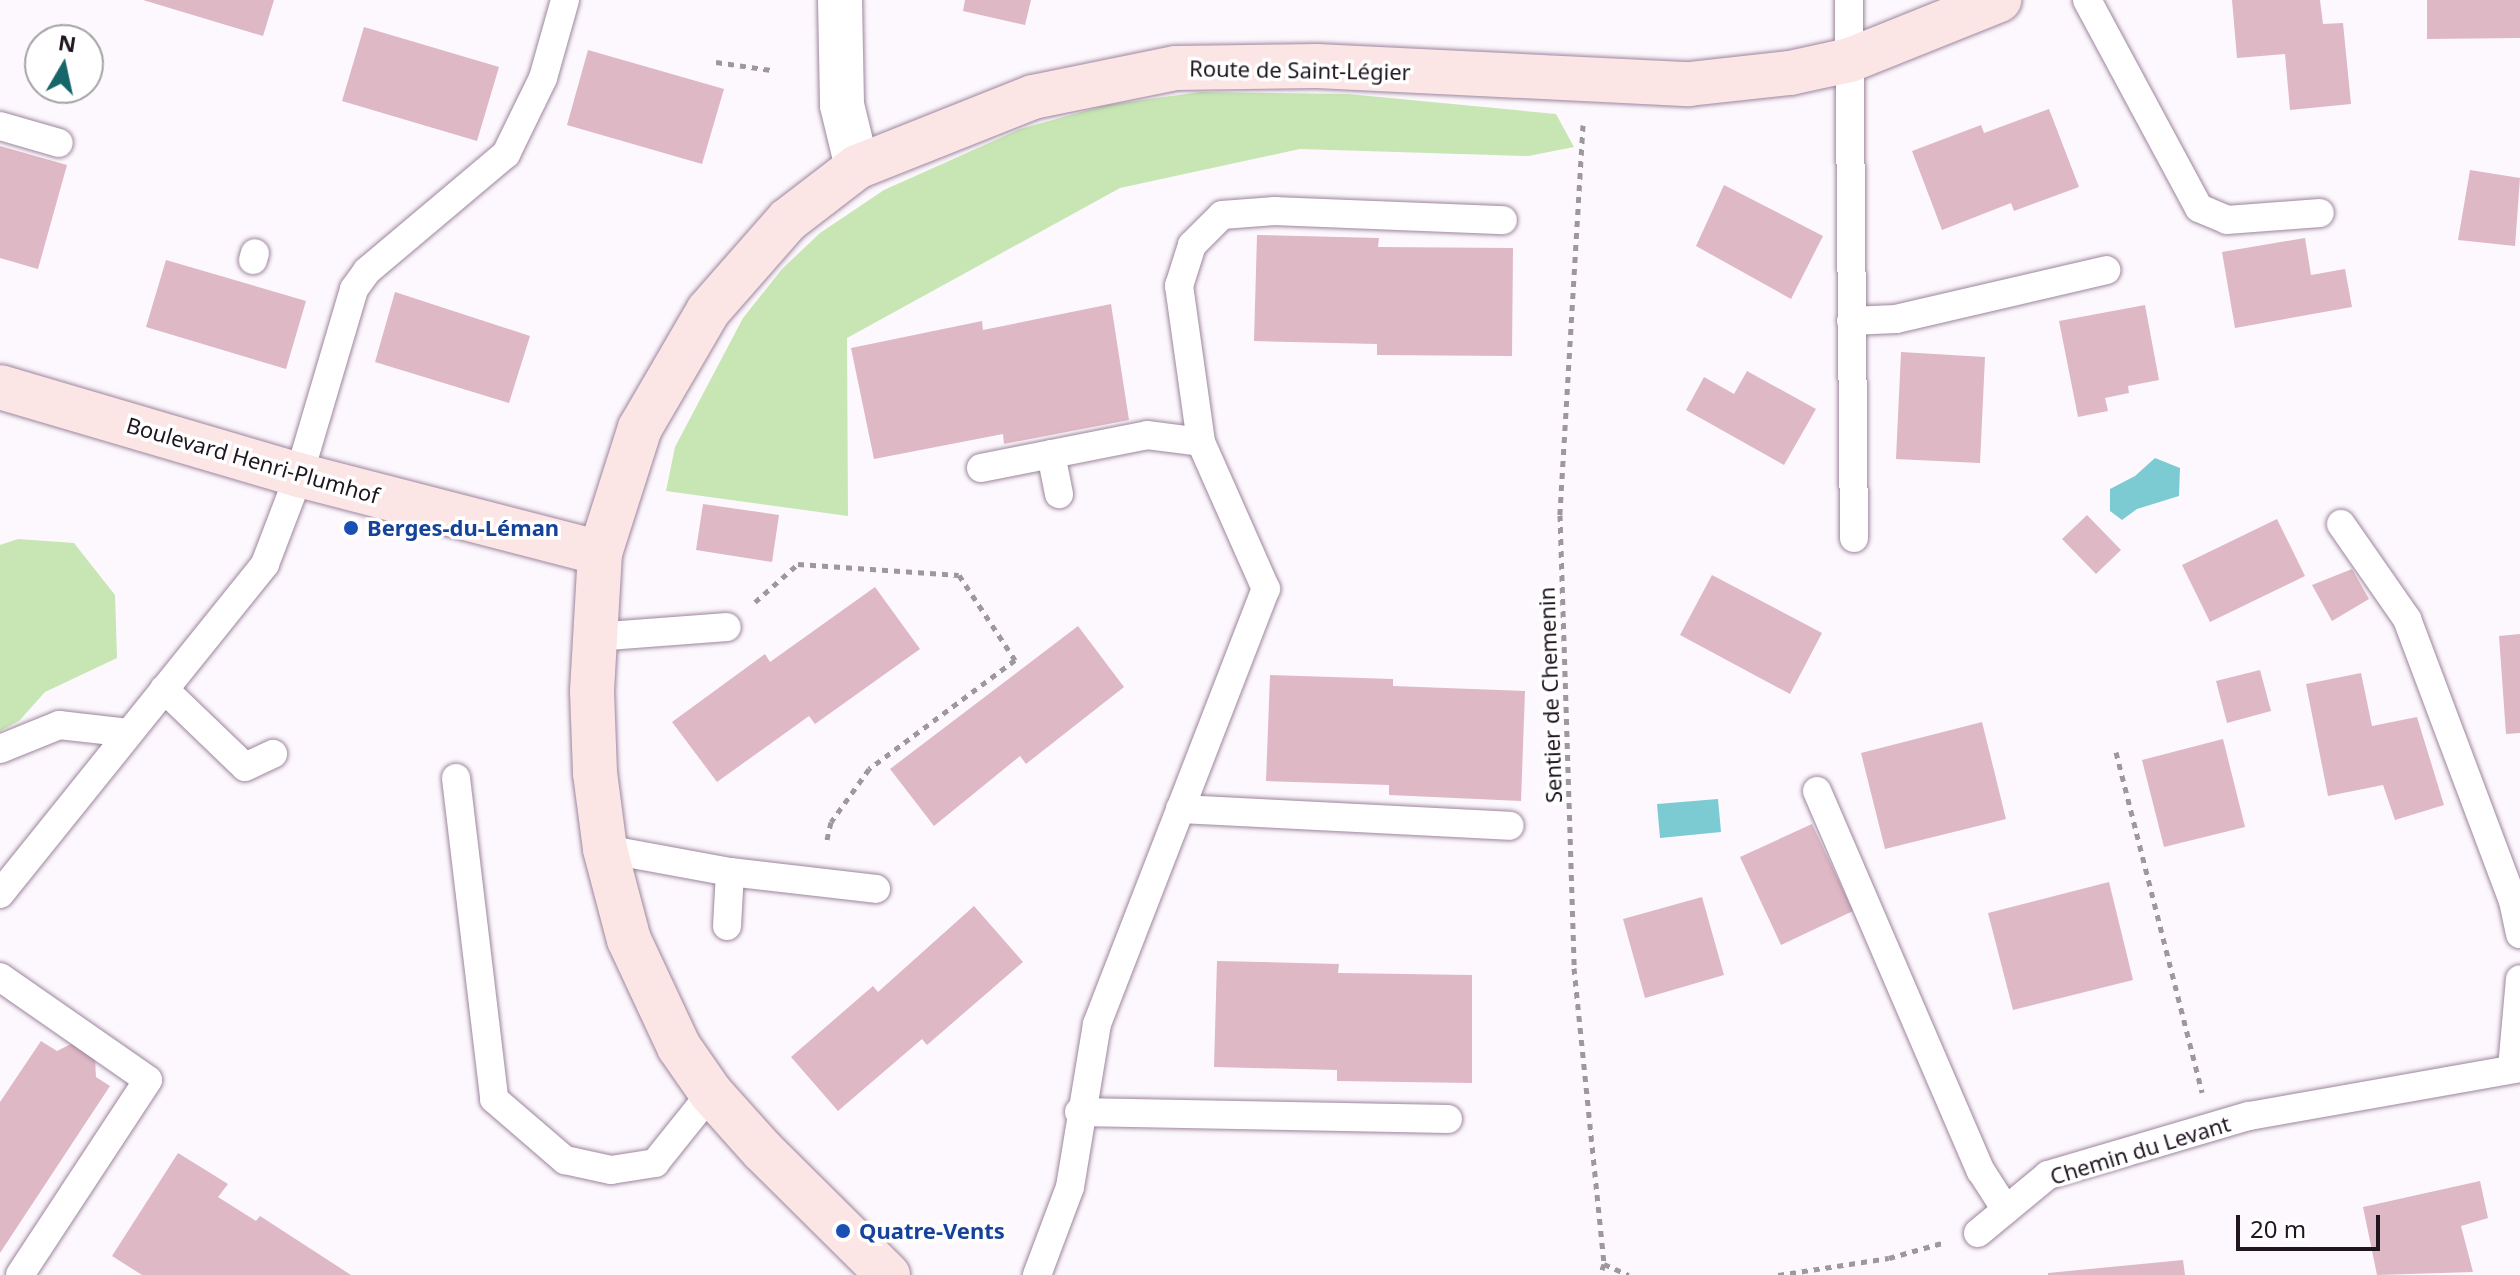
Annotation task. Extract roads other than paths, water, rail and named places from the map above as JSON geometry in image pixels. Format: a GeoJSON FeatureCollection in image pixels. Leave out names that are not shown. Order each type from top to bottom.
{"type":"FeatureCollection","features":[{"type":"Feature","properties":{"kind":"main road","name":"Route de Saint-Légier"},"geometry":{"type":"LineString","coordinates":[[888,1275],[711,1093],[653,998],[629,940],[605,849],[595,773],[595,637],[600,553],[640,428],[708,311],[788,220],[857,167],[1033,97],[1176,68],[1317,66],[1689,84],[1790,73],[1850,60],[1999,0]]}},
{"type":"Feature","properties":{"kind":"main road","name":"Boulevard Henri-Plumhof"},"geometry":{"type":"LineString","coordinates":[[0,387],[299,475],[600,553]]}},
{"type":"Feature","properties":{"kind":"street"},"geometry":{"type":"LineString","coordinates":[[840,0],[842,105],[857,167]]}},
{"type":"Feature","properties":{"kind":"lane"},"geometry":{"type":"LineString","coordinates":[[0,894],[265,564],[299,475],[354,289],[367,271],[506,154],[543,78],[565,0]]}},
{"type":"Feature","properties":{"kind":"lane"},"geometry":{"type":"LineString","coordinates":[[1849,0],[1854,538]]}},
{"type":"Feature","properties":{"kind":"lane"},"geometry":{"type":"LineString","coordinates":[[2087,0],[2199,208],[2227,220],[2320,213]]}},
{"type":"Feature","properties":{"kind":"lane"},"geometry":{"type":"LineString","coordinates":[[0,126],[59,143]]}},
{"type":"Feature","properties":{"kind":"lane"},"geometry":{"type":"LineString","coordinates":[[1037,1275],[1070,1187],[1079,1112],[1097,1024],[1266,589],[1201,442],[1179,286],[1192,245],[1222,215],[1314,206],[1462,212],[1503,220]]}},
{"type":"Feature","properties":{"kind":"lane"},"geometry":{"type":"LineString","coordinates":[[1851,321],[1896,319],[2106,270]]}},
{"type":"Feature","properties":{"kind":"lane"},"geometry":{"type":"LineString","coordinates":[[981,468],[1147,435],[1201,442]]}},
{"type":"Feature","properties":{"kind":"lane"},"geometry":{"type":"LineString","coordinates":[[1051,454],[1059,494]]}},
{"type":"Feature","properties":{"kind":"lane"},"geometry":{"type":"LineString","coordinates":[[2341,524],[2407,619],[2513,901],[2520,934]]}},
{"type":"Feature","properties":{"kind":"lane"},"geometry":{"type":"LineString","coordinates":[[595,637],[727,627]]}},
{"type":"Feature","properties":{"kind":"lane"},"geometry":{"type":"LineString","coordinates":[[164,689],[245,767],[273,754]]}},
{"type":"Feature","properties":{"kind":"lane"},"geometry":{"type":"LineString","coordinates":[[0,749],[59,725],[129,733]]}},
{"type":"Feature","properties":{"kind":"lane"},"geometry":{"type":"LineString","coordinates":[[456,778],[494,1099],[565,1160],[611,1170],[655,1163],[711,1093]]}},
{"type":"Feature","properties":{"kind":"lane"},"geometry":{"type":"LineString","coordinates":[[1817,791],[1981,1171],[2006,1210]]}},
{"type":"Feature","properties":{"kind":"lane"},"geometry":{"type":"LineString","coordinates":[[1180,809],[1344,826],[1510,826]]}},
{"type":"Feature","properties":{"kind":"lane"},"geometry":{"type":"LineString","coordinates":[[605,849],[730,872],[876,889]]}},
{"type":"Feature","properties":{"kind":"lane"},"geometry":{"type":"LineString","coordinates":[[727,926],[730,872]]}},
{"type":"Feature","properties":{"kind":"lane"},"geometry":{"type":"LineString","coordinates":[[0,977],[148,1080],[20,1275]]}},
{"type":"Feature","properties":{"kind":"lane"},"geometry":{"type":"LineString","coordinates":[[2516,1068],[2520,979]]}},
{"type":"Feature","properties":{"kind":"lane","name":"Chemin du Levant"},"geometry":{"type":"LineString","coordinates":[[1978,1233],[2048,1175],[2212,1127],[2516,1068]]}},
{"type":"Feature","properties":{"kind":"lane"},"geometry":{"type":"LineString","coordinates":[[1079,1112],[1273,1127],[1448,1119]]}},
{"type":"Feature","properties":{"kind":"water"},"geometry":{"type":"Polygon","coordinates":[[[2155,458],[2180,468],[2179,496],[2137,509],[2122,520],[2110,511],[2110,489],[2135,476],[2155,458]]]}},
{"type":"Feature","properties":{"kind":"water"},"geometry":{"type":"Polygon","coordinates":[[[1718,799],[1721,832],[1660,838],[1657,804],[1718,799]]]}},
{"type":"Feature","properties":{"kind":"place","name":"Berges-du-Léman"},"geometry":{"type":"Point","coordinates":[351,528]}},
{"type":"Feature","properties":{"kind":"place","name":"Quatre-Vents"},"geometry":{"type":"Point","coordinates":[843,1231]}}]}
